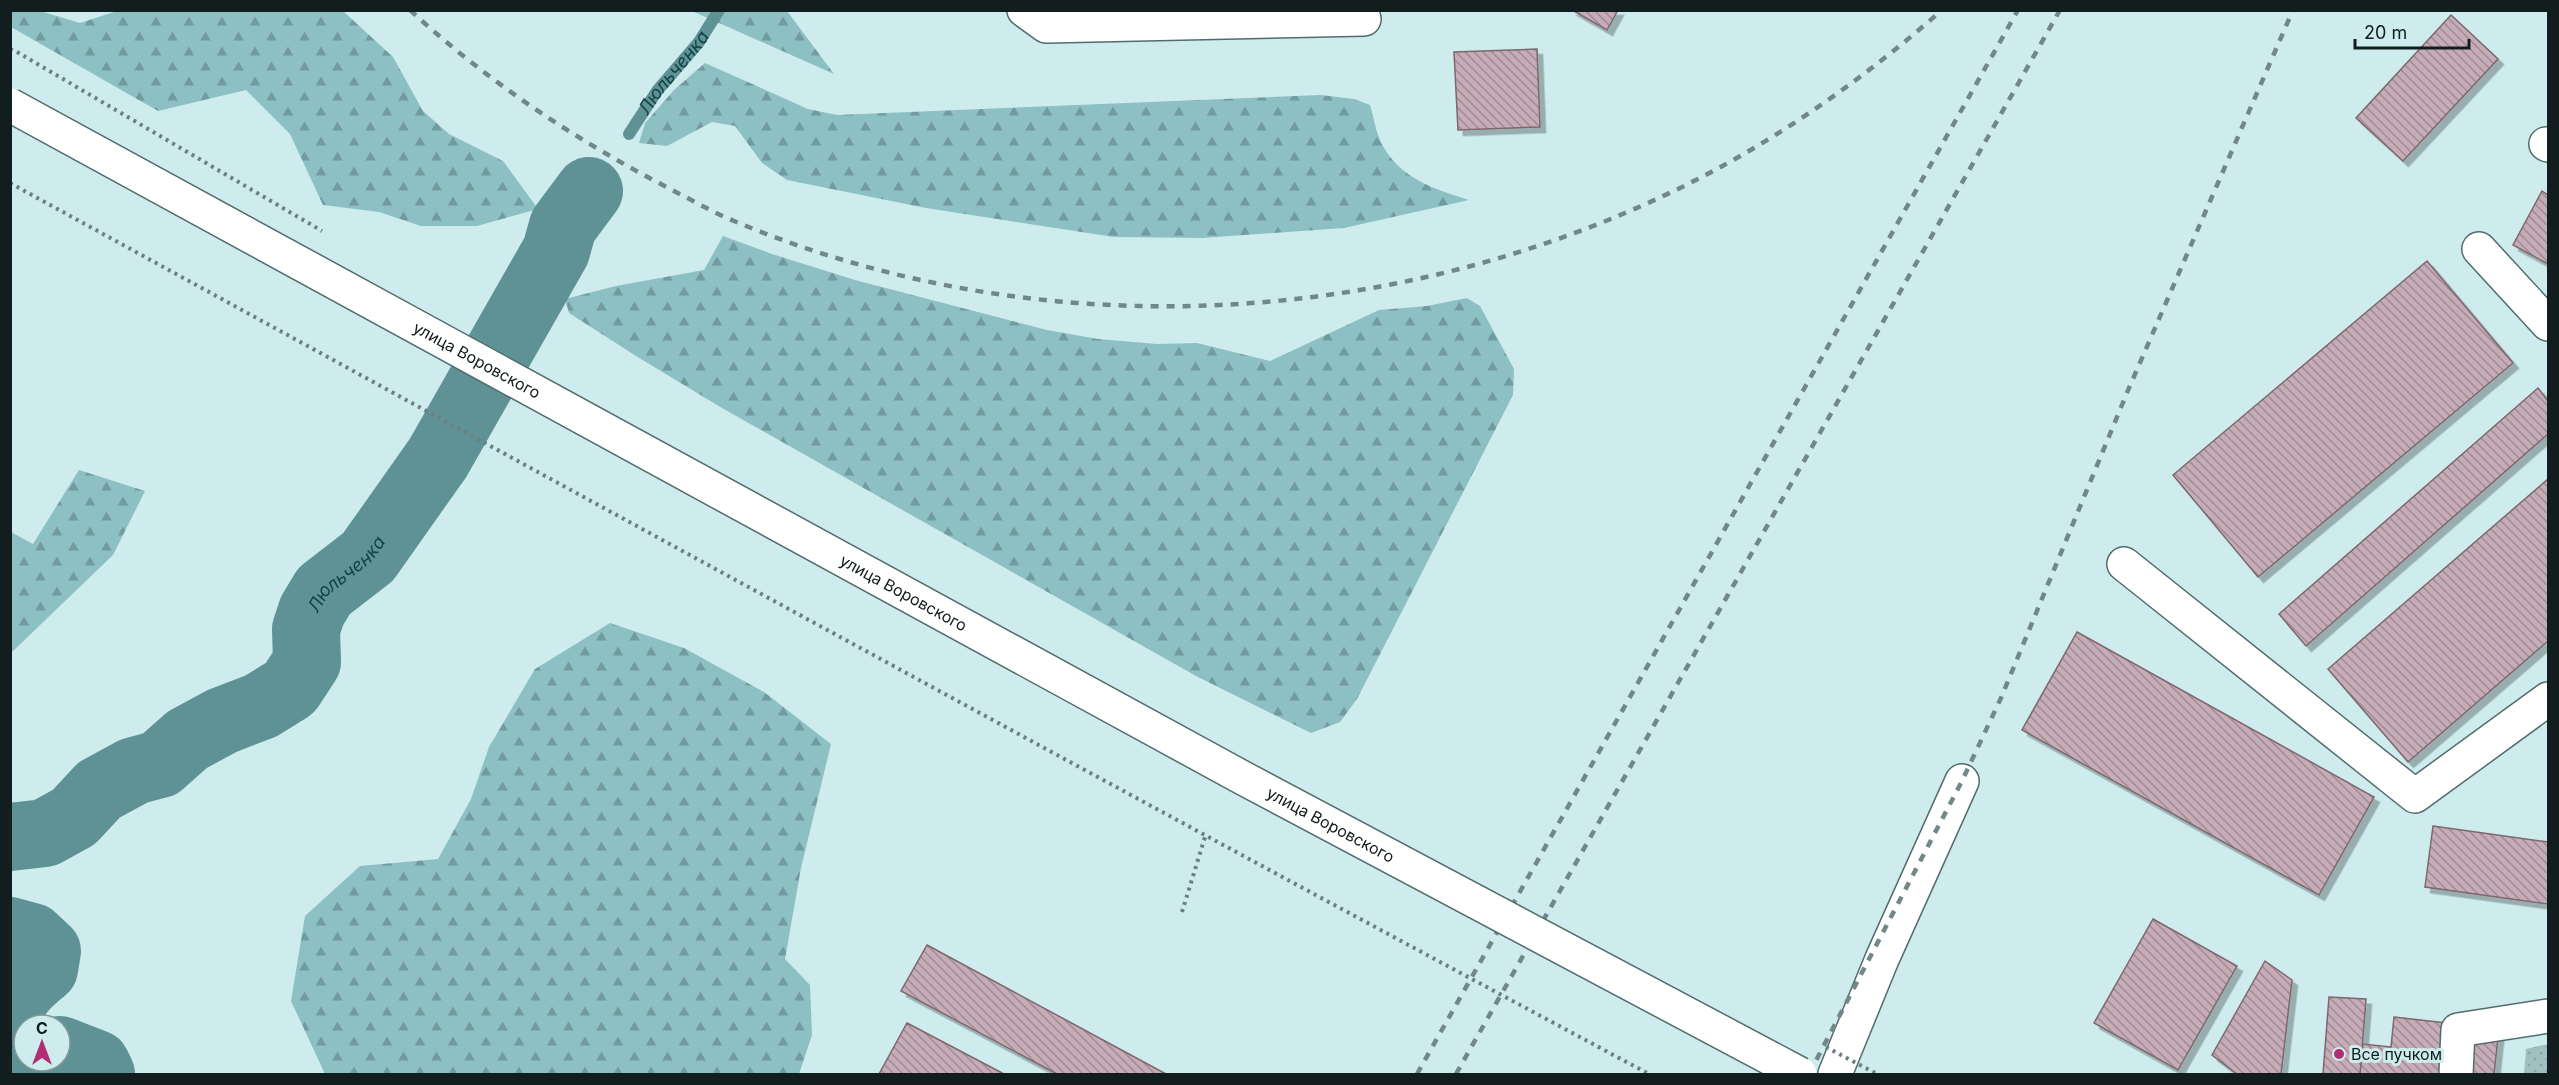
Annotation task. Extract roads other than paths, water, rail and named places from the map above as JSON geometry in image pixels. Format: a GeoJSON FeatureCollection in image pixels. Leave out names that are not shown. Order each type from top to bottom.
{"type":"FeatureCollection","features":[{"type":"Feature","properties":{"kind":"main road"},"geometry":{"type":"LineString","coordinates":[[1024,10],[1046,27],[1364,19]]}},
{"type":"Feature","properties":{"kind":"main road","name":"улица Воровского"},"geometry":{"type":"LineString","coordinates":[[10,105],[1243,778],[1800,1074]]}},
{"type":"Feature","properties":{"kind":"main road"},"geometry":{"type":"LineString","coordinates":[[2479,249],[2548,324]]}},
{"type":"Feature","properties":{"kind":"main road"},"geometry":{"type":"LineString","coordinates":[[2124,564],[2415,796],[2548,699]]}},
{"type":"Feature","properties":{"kind":"main road"},"geometry":{"type":"LineString","coordinates":[[1835,1074],[1881,959],[1962,782]]}},
{"type":"Feature","properties":{"kind":"main road"},"geometry":{"type":"LineString","coordinates":[[2456,1074],[2458,1030],[2548,1016]]}},
{"type":"Feature","properties":{"kind":"waterway","name":"Люльченка"},"geometry":{"type":"LineString","coordinates":[[629,134],[657,91],[699,42],[719,10]]}},
{"type":"Feature","properties":{"kind":"waterway","name":"Люльченка"},"geometry":{"type":"LineString","coordinates":[[10,837],[45,833],[74,817],[99,790],[134,771],[160,764],[187,740],[222,721],[261,706],[290,688],[307,662],[306,629],[312,611],[324,591],[368,557],[438,458],[556,251],[563,226],[589,191]]}},
{"type":"Feature","properties":{"kind":"waterway","name":"Люльченка"},"geometry":{"type":"LineString","coordinates":[[10,931],[32,937],[47,951],[44,969],[20,991],[12,1005],[12,1023]]}},
{"type":"Feature","properties":{"kind":"waterway","name":"Люльченка"},"geometry":{"type":"LineString","coordinates":[[72,1055],[96,1064],[101,1074]]}},
{"type":"Feature","properties":{"kind":"railway"},"geometry":{"type":"LineString","coordinates":[[410,10],[471,62],[536,110],[639,172],[734,221],[847,261],[963,288],[1081,303],[1200,306],[1319,296],[1436,275],[1551,242],[1661,197],[1699,179],[1773,137],[1877,64],[1942,10]]}},
{"type":"Feature","properties":{"kind":"railway"},"geometry":{"type":"LineString","coordinates":[[1417,1074],[2018,10]]}},
{"type":"Feature","properties":{"kind":"railway"},"geometry":{"type":"LineString","coordinates":[[1456,1074],[2060,10]]}},
{"type":"Feature","properties":{"kind":"railway"},"geometry":{"type":"LineString","coordinates":[[1809,1074],[1962,781],[2001,698],[2129,388],[2293,10]]}},
{"type":"Feature","properties":{"kind":"place","name":"Все пучком"},"geometry":{"type":"Point","coordinates":[2339,1054]}}]}
